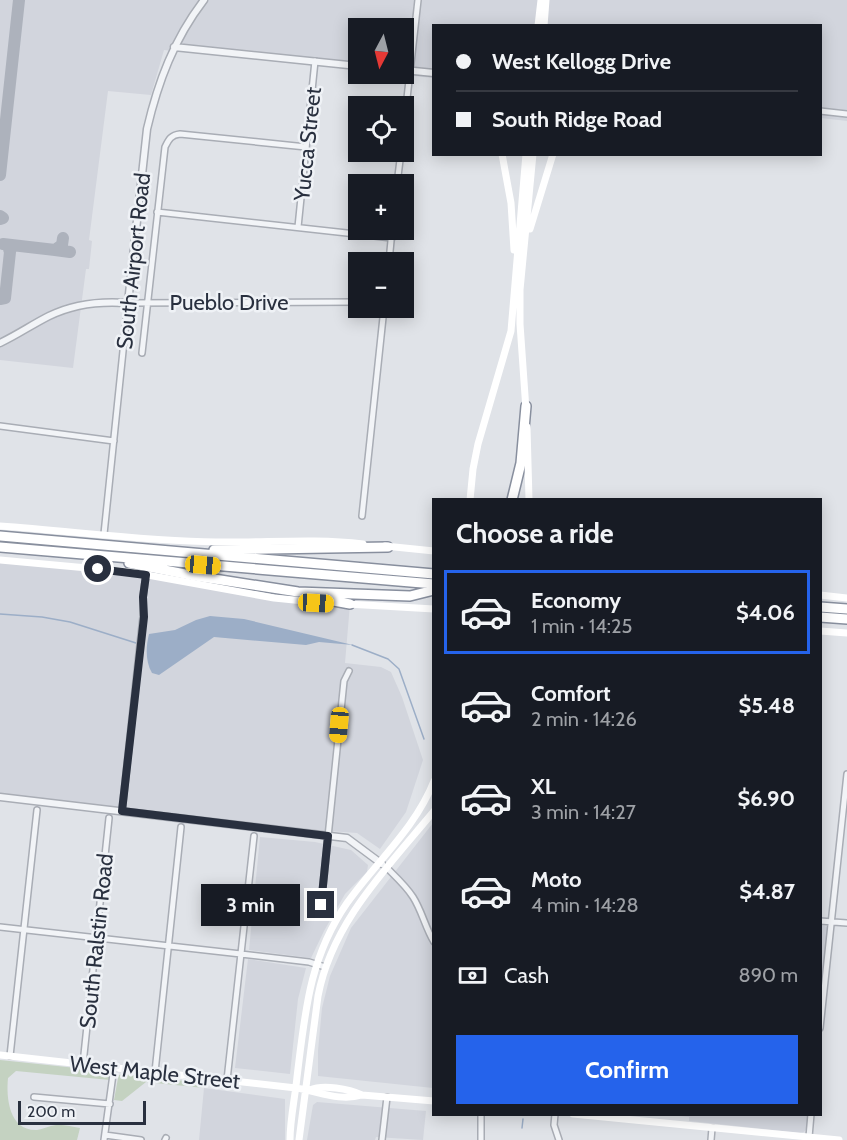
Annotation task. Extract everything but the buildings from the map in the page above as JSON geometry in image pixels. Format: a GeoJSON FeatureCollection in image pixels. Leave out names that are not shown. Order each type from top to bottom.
{"type":"FeatureCollection","features":[{"type":"Feature","properties":{"kind":"highway"},"geometry":{"type":"LineString","coordinates":[[512,498],[521,463],[526,406]]}},
{"type":"Feature","properties":{"kind":"highway"},"geometry":{"type":"LineString","coordinates":[[0,536],[432,574]]}},
{"type":"Feature","properties":{"kind":"highway"},"geometry":{"type":"LineString","coordinates":[[0,547],[432,584]]}},
{"type":"Feature","properties":{"kind":"highway"},"geometry":{"type":"LineString","coordinates":[[174,552],[388,547]]}},
{"type":"Feature","properties":{"kind":"highway"},"geometry":{"type":"LineString","coordinates":[[74,553],[350,604]]}},
{"type":"Feature","properties":{"kind":"highway"},"geometry":{"type":"LineString","coordinates":[[266,588],[298,592],[410,596],[432,590]]}},
{"type":"Feature","properties":{"kind":"highway"},"geometry":{"type":"LineString","coordinates":[[822,607],[847,609]]}},
{"type":"Feature","properties":{"kind":"highway"},"geometry":{"type":"LineString","coordinates":[[822,618],[847,619]]}},
{"type":"Feature","properties":{"kind":"main road"},"geometry":{"type":"LineString","coordinates":[[538,24],[541,0]]}},
{"type":"Feature","properties":{"kind":"main road"},"geometry":{"type":"LineString","coordinates":[[544,24],[546,0]]}},
{"type":"Feature","properties":{"kind":"main road"},"geometry":{"type":"LineString","coordinates":[[502,156],[511,203],[516,269]]}},
{"type":"Feature","properties":{"kind":"main road"},"geometry":{"type":"LineString","coordinates":[[469,498],[476,456],[511,331],[526,156]]}},
{"type":"Feature","properties":{"kind":"main road"},"geometry":{"type":"LineString","coordinates":[[529,498],[530,473],[520,290],[533,156]]}},
{"type":"Feature","properties":{"kind":"main road"},"geometry":{"type":"LineString","coordinates":[[525,246],[552,156]]}},
{"type":"Feature","properties":{"kind":"main road"},"geometry":{"type":"LineString","coordinates":[[0,526],[187,541],[323,540],[431,550]]}},
{"type":"Feature","properties":{"kind":"main road"},"geometry":{"type":"LineString","coordinates":[[0,560],[146,575],[274,598],[432,611]]}},
{"type":"Feature","properties":{"kind":"main road"},"geometry":{"type":"LineString","coordinates":[[822,595],[847,598]]}},
{"type":"Feature","properties":{"kind":"main road"},"geometry":{"type":"LineString","coordinates":[[822,631],[847,633]]}},
{"type":"Feature","properties":{"kind":"main road"},"geometry":{"type":"LineString","coordinates":[[290,1140],[309,985],[324,946],[342,910],[419,810],[432,785]]}},
{"type":"Feature","properties":{"kind":"main road"},"geometry":{"type":"LineString","coordinates":[[299,1140],[308,1090],[318,996],[325,967],[353,910],[432,813]]}},
{"type":"Feature","properties":{"kind":"main road","name":"West Maple Street"},"geometry":{"type":"LineString","coordinates":[[0,1054],[308,1090],[316,1087],[353,1091],[362,1095],[432,1101]]}},
{"type":"Feature","properties":{"kind":"main road"},"geometry":{"type":"LineString","coordinates":[[593,1116],[839,1140]]}},
{"type":"Feature","properties":{"kind":"street","name":"South Airport Road"},"geometry":{"type":"LineString","coordinates":[[104,534],[147,129],[159,83],[174,47],[183,29],[204,0]]}},
{"type":"Feature","properties":{"kind":"street"},"geometry":{"type":"LineString","coordinates":[[414,24],[418,0]]}},
{"type":"Feature","properties":{"kind":"street"},"geometry":{"type":"LineString","coordinates":[[174,47],[348,65]]}},
{"type":"Feature","properties":{"kind":"street","name":"Yucca Street"},"geometry":{"type":"LineString","coordinates":[[298,228],[315,61]]}},
{"type":"Feature","properties":{"kind":"street"},"geometry":{"type":"LineString","coordinates":[[414,72],[432,73]]}},
{"type":"Feature","properties":{"kind":"street"},"geometry":{"type":"LineString","coordinates":[[822,111],[847,114]]}},
{"type":"Feature","properties":{"kind":"street"},"geometry":{"type":"LineString","coordinates":[[142,353],[165,147],[173,135],[187,134],[306,147]]}},
{"type":"Feature","properties":{"kind":"street"},"geometry":{"type":"LineString","coordinates":[[157,212],[348,233]]}},
{"type":"Feature","properties":{"kind":"street","name":"Pueblo Drive"},"geometry":{"type":"LineString","coordinates":[[0,343],[51,315],[74,306],[96,303],[348,302]]}},
{"type":"Feature","properties":{"kind":"street"},"geometry":{"type":"LineString","coordinates":[[362,516],[383,318]]}},
{"type":"Feature","properties":{"kind":"street"},"geometry":{"type":"LineString","coordinates":[[0,426],[114,441]]}},
{"type":"Feature","properties":{"kind":"street"},"geometry":{"type":"LineString","coordinates":[[122,811],[144,617],[143,597],[146,575]]}},
{"type":"Feature","properties":{"kind":"street"},"geometry":{"type":"LineString","coordinates":[[321,905],[344,681],[349,671]]}},
{"type":"Feature","properties":{"kind":"street"},"geometry":{"type":"LineString","coordinates":[[822,1010],[847,774]]}},
{"type":"Feature","properties":{"kind":"street"},"geometry":{"type":"LineString","coordinates":[[0,797],[351,839],[399,879],[414,898],[432,938]]}},
{"type":"Feature","properties":{"kind":"street"},"geometry":{"type":"LineString","coordinates":[[10,1056],[38,810]]}},
{"type":"Feature","properties":{"kind":"street","name":"South Ralstin Road"},"geometry":{"type":"LineString","coordinates":[[83,1064],[109,818]]}},
{"type":"Feature","properties":{"kind":"street"},"geometry":{"type":"LineString","coordinates":[[155,1072],[181,827]]}},
{"type":"Feature","properties":{"kind":"street"},"geometry":{"type":"LineString","coordinates":[[227,1080],[254,837]]}},
{"type":"Feature","properties":{"kind":"street"},"geometry":{"type":"LineString","coordinates":[[822,921],[847,923]]}},
{"type":"Feature","properties":{"kind":"street"},"geometry":{"type":"LineString","coordinates":[[0,927],[241,954],[325,967]]}},
{"type":"Feature","properties":{"kind":"street"},"geometry":{"type":"LineString","coordinates":[[114,1067],[104,1138],[141,1140]]}},
{"type":"Feature","properties":{"kind":"street"},"geometry":{"type":"LineString","coordinates":[[34,1096],[110,1104]]}},
{"type":"Feature","properties":{"kind":"street"},"geometry":{"type":"LineString","coordinates":[[382,1140],[387,1097]]}},
{"type":"Feature","properties":{"kind":"street"},"geometry":{"type":"LineString","coordinates":[[481,1140],[482,1116]]}},
{"type":"Feature","properties":{"kind":"street"},"geometry":{"type":"LineString","coordinates":[[555,1116],[554,1125],[559,1140]]}},
{"type":"Feature","properties":{"kind":"street"},"geometry":{"type":"LineString","coordinates":[[809,1137],[811,1116]]}},
{"type":"Feature","properties":{"kind":"street"},"geometry":{"type":"LineString","coordinates":[[711,1140],[712,1128]]}},
{"type":"Feature","properties":{"kind":"shaded area"},"geometry":{"type":"Polygon","coordinates":[[[0,0],[847,0],[847,121],[822,118],[822,24],[432,24],[432,78],[414,76],[414,18],[348,18],[348,69],[164,50],[151,95],[108,91],[89,240],[92,241],[89,269],[86,269],[73,368],[0,360],[0,0]]]}},
{"type":"Feature","properties":{"kind":"shaded area"},"geometry":{"type":"Polygon","coordinates":[[[0,561],[131,572],[246,593],[350,604],[345,663],[381,667],[391,672],[423,760],[406,812],[380,849],[357,833],[329,831],[328,835],[0,798],[0,561]]]}},
{"type":"Feature","properties":{"kind":"shaded area"},"geometry":{"type":"Polygon","coordinates":[[[432,824],[432,1088],[318,1076],[322,1008],[330,976],[351,928],[432,824]]]}},
{"type":"Feature","properties":{"kind":"shaded area"},"geometry":{"type":"Polygon","coordinates":[[[260,837],[315,842],[351,850],[368,865],[367,872],[345,894],[311,958],[249,950],[260,837]]]}},
{"type":"Feature","properties":{"kind":"shaded area"},"geometry":{"type":"Polygon","coordinates":[[[822,925],[828,927],[822,992],[822,925]]]}},
{"type":"Feature","properties":{"kind":"shaded area"},"geometry":{"type":"Polygon","coordinates":[[[248,959],[306,968],[298,999],[290,1074],[235,1068],[248,959]]]}},
{"type":"Feature","properties":{"kind":"shaded area"},"geometry":{"type":"Polygon","coordinates":[[[204,1088],[285,1099],[285,1140],[199,1140],[204,1088]]]}},
{"type":"Feature","properties":{"kind":"shaded area"},"geometry":{"type":"Polygon","coordinates":[[[317,1102],[426,1111],[423,1140],[376,1137],[375,1140],[307,1140],[313,1105],[317,1102]]]}},
{"type":"Feature","properties":{"kind":"shaded area"},"geometry":{"type":"Polygon","coordinates":[[[679,1116],[808,1116],[807,1128],[800,1133],[689,1121],[689,1117],[679,1116]]]}},
{"type":"Feature","properties":{"kind":"green space"},"geometry":{"type":"Polygon","coordinates":[[[0,1060],[105,1071],[109,1074],[110,1080],[16,1071],[8,1078],[8,1095],[11,1112],[20,1125],[37,1130],[53,1125],[80,1128],[77,1140],[0,1140],[0,1060]]]}},
{"type":"Feature","properties":{"kind":"green space"},"geometry":{"type":"Polygon","coordinates":[[[119,1075],[205,1084],[204,1088],[146,1082],[122,1101],[114,1100],[119,1075]]]}},
{"type":"Feature","properties":{"kind":"water"},"geometry":{"type":"Polygon","coordinates":[[[210,616],[244,619],[353,645],[319,642],[306,645],[214,637],[159,675],[152,673],[147,654],[149,634],[175,630],[210,616]]]}},
{"type":"Feature","properties":{"kind":"waterway"},"geometry":{"type":"LineString","coordinates":[[0,614],[70,622],[136,643]]}},
{"type":"Feature","properties":{"kind":"waterway"},"geometry":{"type":"LineString","coordinates":[[352,645],[388,659],[399,669],[424,739]]}},
{"type":"Feature","properties":{"kind":"waterway"},"geometry":{"type":"LineString","coordinates":[[522,1128],[523,1119]]}},
{"type":"Feature","properties":{"kind":"taxiway"},"geometry":{"type":"LineString","coordinates":[[0,175],[19,0]]}},
{"type":"Feature","properties":{"kind":"taxiway"},"geometry":{"type":"LineString","coordinates":[[0,216],[3,218],[0,219]]}},
{"type":"Feature","properties":{"kind":"taxiway"},"geometry":{"type":"LineString","coordinates":[[63,238],[62,245],[55,250],[70,252]]}},
{"type":"Feature","properties":{"kind":"taxiway"},"geometry":{"type":"LineString","coordinates":[[3,244],[55,250]]}},
{"type":"Feature","properties":{"kind":"taxiway"},"geometry":{"type":"LineString","coordinates":[[0,299],[5,298],[10,252],[6,245]]}},
{"type":"Feature","properties":{"kind":"route"},"geometry":{"type":"LineString","coordinates":[[98,569],[146,575],[143,597],[144,617],[122,811],[328,836],[321,905]]}}]}
